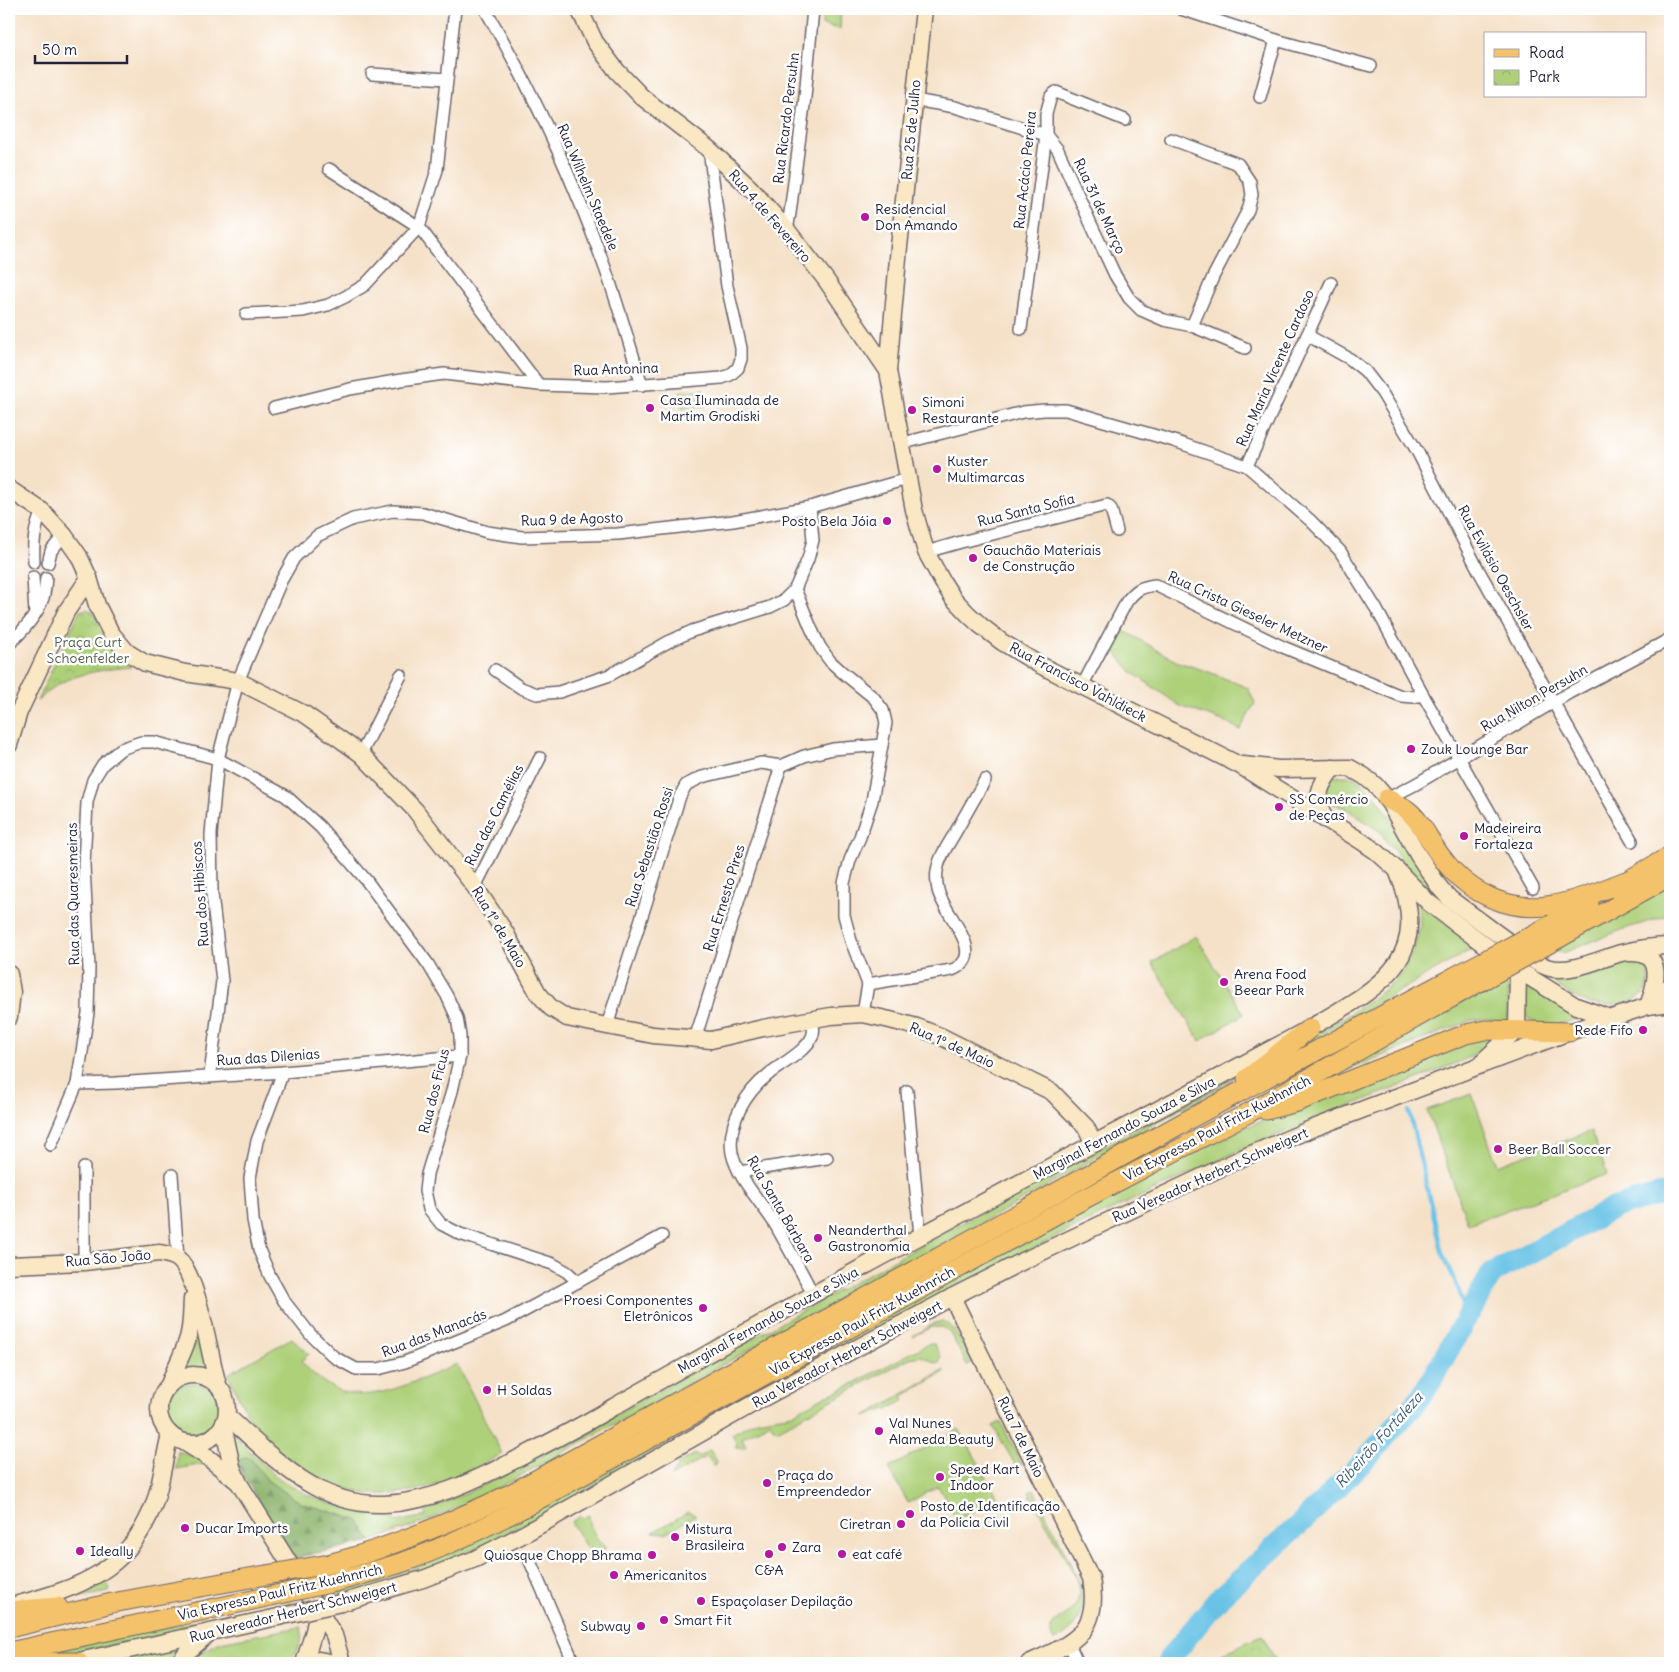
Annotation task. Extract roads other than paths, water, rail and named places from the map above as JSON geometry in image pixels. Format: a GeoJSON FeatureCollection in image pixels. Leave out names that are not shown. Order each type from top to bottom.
{"type":"FeatureCollection","features":[{"type":"Feature","properties":{"kind":"main road"},"geometry":{"type":"LineString","coordinates":[[1387,798],[1416,819],[1442,858],[1457,876],[1473,889],[1494,900],[1534,908],[1568,902],[1626,881]]}},
{"type":"Feature","properties":{"kind":"main road","name":"Via Expressa Paul Fritz Kuehnrich"},"geometry":{"type":"LineString","coordinates":[[1556,931],[1626,881],[1670,856]]}},
{"type":"Feature","properties":{"kind":"main road","name":"Via Expressa Paul Fritz Kuehnrich"},"geometry":{"type":"LineString","coordinates":[[9,1628],[112,1603],[329,1564],[405,1541],[457,1519],[512,1493],[1195,1116],[1459,984],[1556,931],[1670,876]]}},
{"type":"Feature","properties":{"kind":"main road","name":"Via Expressa Paul Fritz Kuehnrich"},"geometry":{"type":"LineString","coordinates":[[9,1652],[335,1582],[414,1558],[464,1537],[523,1508],[1073,1205],[1250,1112],[1459,984]]}},
{"type":"Feature","properties":{"kind":"main road"},"geometry":{"type":"LineString","coordinates":[[1195,1116],[1262,1068],[1310,1028]]}},
{"type":"Feature","properties":{"kind":"main road"},"geometry":{"type":"LineString","coordinates":[[1250,1112],[1273,1110],[1297,1102],[1466,1034],[1485,1030],[1569,1032]]}},
{"type":"Feature","properties":{"kind":"main road"},"geometry":{"type":"LineString","coordinates":[[9,1610],[112,1603]]}},
{"type":"Feature","properties":{"kind":"main road"},"geometry":{"type":"LineString","coordinates":[[9,1662],[78,1663]]}},
{"type":"Feature","properties":{"kind":"street"},"geometry":{"type":"LineString","coordinates":[[246,314],[303,311],[328,305],[346,297],[365,285],[419,227],[437,170],[455,9]]}},
{"type":"Feature","properties":{"kind":"street","name":"Rua Wilhelm Staedele"},"geometry":{"type":"LineString","coordinates":[[485,9],[519,68],[562,161],[605,268],[642,385]]}},
{"type":"Feature","properties":{"kind":"street","name":"Rua 4 de Fevereiro"},"geometry":{"type":"LineString","coordinates":[[579,9],[594,42],[617,71],[642,97],[709,149],[751,189],[786,230],[826,280],[888,371]]}},
{"type":"Feature","properties":{"kind":"street","name":"Rua Ricardo Persuhn"},"geometry":{"type":"LineString","coordinates":[[786,230],[791,208],[805,97],[813,9]]}},
{"type":"Feature","properties":{"kind":"street","name":"Rua 25 de Julho"},"geometry":{"type":"LineString","coordinates":[[888,371],[924,9]]}},
{"type":"Feature","properties":{"kind":"street"},"geometry":{"type":"LineString","coordinates":[[1181,9],[1276,40],[1371,66]]}},
{"type":"Feature","properties":{"kind":"street"},"geometry":{"type":"LineString","coordinates":[[1260,97],[1276,40]]}},
{"type":"Feature","properties":{"kind":"street"},"geometry":{"type":"LineString","coordinates":[[372,74],[447,80]]}},
{"type":"Feature","properties":{"kind":"street","name":"Rua Acácio Pereira"},"geometry":{"type":"LineString","coordinates":[[1021,329],[1046,134],[1046,114],[1051,96],[1056,92],[1126,120]]}},
{"type":"Feature","properties":{"kind":"street"},"geometry":{"type":"LineString","coordinates":[[914,100],[955,106],[1046,134]]}},
{"type":"Feature","properties":{"kind":"street","name":"Rua 31 de Março"},"geometry":{"type":"LineString","coordinates":[[1046,134],[1058,150],[1090,224],[1115,275],[1129,298],[1141,310],[1164,320],[1192,326],[1245,348]]}},
{"type":"Feature","properties":{"kind":"street"},"geometry":{"type":"LineString","coordinates":[[1171,139],[1238,164],[1250,182],[1252,195],[1248,210],[1192,326]]}},
{"type":"Feature","properties":{"kind":"street","name":"Rua Antonina"},"geometry":{"type":"LineString","coordinates":[[274,408],[350,389],[444,374],[539,385],[606,387],[722,378],[730,375],[738,368],[741,359],[741,348],[727,286],[709,149]]}},
{"type":"Feature","properties":{"kind":"street"},"geometry":{"type":"LineString","coordinates":[[329,169],[419,227],[539,385]]}},
{"type":"Feature","properties":{"kind":"street","name":"Rua Maria Vicente Cardoso"},"geometry":{"type":"LineString","coordinates":[[1247,466],[1331,283]]}},
{"type":"Feature","properties":{"kind":"street","name":"Rua Evilásio Oeschsler"},"geometry":{"type":"LineString","coordinates":[[1307,335],[1350,359],[1365,371],[1382,393],[1417,451],[1479,571],[1632,841]]}},
{"type":"Feature","properties":{"kind":"street","name":"Rua Francisco Vahldieck"},"geometry":{"type":"LineString","coordinates":[[888,371],[907,479],[926,552],[953,598],[980,626],[1038,664],[1239,765],[1361,841],[1397,870],[1429,903],[1518,970],[1576,1006],[1610,1018]]}},
{"type":"Feature","properties":{"kind":"street"},"geometry":{"type":"LineString","coordinates":[[900,444],[1023,412],[1066,410],[1174,441],[1247,466],[1311,521],[1340,551],[1377,610],[1533,888]]}},
{"type":"Feature","properties":{"kind":"street","name":"Rua 9 de Agosto"},"geometry":{"type":"LineString","coordinates":[[238,682],[281,581],[294,558],[317,536],[353,519],[393,511],[423,513],[487,532],[522,537],[618,534],[733,522],[810,507],[907,479]]}},
{"type":"Feature","properties":{"kind":"street","name":"Rua 1º de Maio"},"geometry":{"type":"LineString","coordinates":[[9,489],[42,511],[64,535],[79,556],[89,578],[97,605],[111,633],[127,652],[145,662],[177,671],[238,682],[306,714],[361,754],[415,810],[475,887],[505,932],[538,993],[551,1008],[567,1018],[653,1035],[711,1040],[812,1019],[863,1014],[925,1030],[1037,1083],[1052,1092],[1074,1114],[1086,1127],[1094,1144]]}},
{"type":"Feature","properties":{"kind":"street","name":"Rua Santa Sofia"},"geometry":{"type":"LineString","coordinates":[[926,552],[1107,505],[1111,508],[1117,531]]}},
{"type":"Feature","properties":{"kind":"street"},"geometry":{"type":"LineString","coordinates":[[495,670],[521,688],[537,694],[559,692],[610,675],[668,642],[692,631],[770,608],[784,600],[796,589],[808,559],[813,540],[810,507]]}},
{"type":"Feature","properties":{"kind":"street"},"geometry":{"type":"LineString","coordinates":[[34,562],[33,538],[42,511]]}},
{"type":"Feature","properties":{"kind":"street"},"geometry":{"type":"LineString","coordinates":[[48,563],[51,551],[64,535]]}},
{"type":"Feature","properties":{"kind":"street"},"geometry":{"type":"LineString","coordinates":[[33,577],[34,613]]}},
{"type":"Feature","properties":{"kind":"street"},"geometry":{"type":"LineString","coordinates":[[9,644],[21,633],[44,597],[46,578]]}},
{"type":"Feature","properties":{"kind":"street"},"geometry":{"type":"LineString","coordinates":[[9,745],[19,712],[49,647],[66,612],[89,578]]}},
{"type":"Feature","properties":{"kind":"street","name":"Rua Crista Gieseler Metzner"},"geometry":{"type":"LineString","coordinates":[[1082,686],[1132,594],[1142,586],[1155,585],[1283,647],[1401,696],[1414,697],[1423,695]]}},
{"type":"Feature","properties":{"kind":"street"},"geometry":{"type":"LineString","coordinates":[[796,589],[820,646],[830,661],[874,698],[883,710],[886,724],[872,801],[850,860],[844,883],[844,914],[851,941],[868,984],[863,1014]]}},
{"type":"Feature","properties":{"kind":"street","name":"Rua Nilton Persuhn"},"geometry":{"type":"LineString","coordinates":[[1387,798],[1416,784],[1554,702],[1670,639]]}},
{"type":"Feature","properties":{"kind":"street"},"geometry":{"type":"LineString","coordinates":[[361,754],[400,675]]}},
{"type":"Feature","properties":{"kind":"street","name":"Rua dos Hibiscos"},"geometry":{"type":"LineString","coordinates":[[210,1076],[222,981],[212,894],[211,834],[218,760],[238,682]]}},
{"type":"Feature","properties":{"kind":"street","name":"Rua das Quaresmeiras"},"geometry":{"type":"LineString","coordinates":[[51,1144],[77,1084],[88,1013],[89,968],[84,865],[87,802],[93,780],[103,764],[121,749],[141,742],[154,742],[218,760]]}},
{"type":"Feature","properties":{"kind":"street","name":"Rua Sebastião Rossi"},"geometry":{"type":"LineString","coordinates":[[607,1026],[682,790],[694,780],[760,763],[781,766],[804,756],[833,749],[882,745]]}},
{"type":"Feature","properties":{"kind":"street","name":"Rua das Camélias"},"geometry":{"type":"LineString","coordinates":[[475,887],[540,758]]}},
{"type":"Feature","properties":{"kind":"street","name":"Rua dos Ficus"},"geometry":{"type":"LineString","coordinates":[[218,760],[286,796],[320,828],[366,880],[428,964],[447,996],[457,1018],[460,1036],[460,1056],[452,1091],[427,1174],[425,1191],[429,1210],[441,1224],[552,1264],[567,1272],[578,1282]]}},
{"type":"Feature","properties":{"kind":"street","name":"Rua Francisco Vahldieck"},"geometry":{"type":"LineString","coordinates":[[1239,765],[1279,769],[1350,768],[1364,776],[1376,785],[1387,798],[1418,855],[1440,888],[1450,899],[1536,962],[1549,968],[1561,969],[1582,965],[1651,946],[1670,946]]}},
{"type":"Feature","properties":{"kind":"street","name":"Rua Ernesto Pires"},"geometry":{"type":"LineString","coordinates":[[695,1039],[781,766]]}},
{"type":"Feature","properties":{"kind":"street"},"geometry":{"type":"LineString","coordinates":[[1324,819],[1319,805],[1320,789],[1333,768]]}},
{"type":"Feature","properties":{"kind":"street"},"geometry":{"type":"LineString","coordinates":[[868,984],[952,970],[961,967],[964,962],[966,946],[962,934],[944,907],[938,890],[937,871],[943,854],[985,780]]}},
{"type":"Feature","properties":{"kind":"street","name":"Marginal Fernando Souza e Silva"},"geometry":{"type":"LineString","coordinates":[[225,1421],[284,1468],[305,1482],[327,1494],[353,1501],[381,1504],[416,1500],[457,1487],[493,1471],[554,1440],[813,1294],[1310,1028],[1363,997],[1382,981],[1398,963],[1407,946],[1410,916],[1403,885],[1397,870]]}},
{"type":"Feature","properties":{"kind":"street"},"geometry":{"type":"LineString","coordinates":[[1621,953],[1639,952],[1648,957],[1654,966],[1657,976],[1648,1006]]}},
{"type":"Feature","properties":{"kind":"street"},"geometry":{"type":"LineString","coordinates":[[1476,1067],[1517,1030],[1518,970]]}},
{"type":"Feature","properties":{"kind":"street"},"geometry":{"type":"LineString","coordinates":[[9,974],[12,992],[9,1017]]}},
{"type":"Feature","properties":{"kind":"street"},"geometry":{"type":"LineString","coordinates":[[1648,1006],[1670,986]]}},
{"type":"Feature","properties":{"kind":"street"},"geometry":{"type":"LineString","coordinates":[[1610,1018],[1648,1006],[1670,1003]]}},
{"type":"Feature","properties":{"kind":"street","name":"Rua Vereador Herbert Schweigert"},"geometry":{"type":"LineString","coordinates":[[78,1663],[341,1603],[450,1569],[491,1551],[756,1402],[952,1297],[1067,1240],[1242,1158],[1311,1129],[1610,1018]]}},
{"type":"Feature","properties":{"kind":"street","name":"Rua Santa Bárbara"},"geometry":{"type":"LineString","coordinates":[[812,1019],[814,1028],[808,1043],[767,1075],[752,1092],[737,1114],[732,1135],[732,1154],[739,1172],[774,1223],[813,1294]]}},
{"type":"Feature","properties":{"kind":"street","name":"Rua das Dilenias"},"geometry":{"type":"LineString","coordinates":[[77,1084],[283,1072],[460,1056]]}},
{"type":"Feature","properties":{"kind":"street","name":"Rua das Manacás"},"geometry":{"type":"LineString","coordinates":[[283,1072],[257,1141],[250,1178],[259,1250],[270,1276],[284,1301],[310,1334],[334,1357],[356,1369],[378,1370],[405,1362],[506,1321],[662,1236]]}},
{"type":"Feature","properties":{"kind":"street"},"geometry":{"type":"LineString","coordinates":[[907,1091],[920,1236]]}},
{"type":"Feature","properties":{"kind":"street"},"geometry":{"type":"LineString","coordinates":[[739,1172],[827,1158]]}},
{"type":"Feature","properties":{"kind":"street"},"geometry":{"type":"LineString","coordinates":[[84,1168],[84,1262]]}},
{"type":"Feature","properties":{"kind":"street"},"geometry":{"type":"LineString","coordinates":[[172,1175],[178,1259],[192,1284],[218,1385],[224,1394],[227,1405],[225,1421],[232,1467],[239,1482],[334,1635],[342,1663]]}},
{"type":"Feature","properties":{"kind":"street","name":"Rua São João"},"geometry":{"type":"LineString","coordinates":[[9,1265],[84,1262],[159,1253],[178,1259]]}},
{"type":"Feature","properties":{"kind":"street"},"geometry":{"type":"LineString","coordinates":[[192,1284],[190,1327],[187,1341],[169,1385],[160,1400],[159,1409],[164,1427],[239,1482]]}},
{"type":"Feature","properties":{"kind":"street","name":"Rua 7 de Maio"},"geometry":{"type":"LineString","coordinates":[[952,1297],[1090,1578],[1094,1595],[1093,1611],[1080,1635],[1069,1644],[1030,1663]]}},
{"type":"Feature","properties":{"kind":"street"},"geometry":{"type":"LineString","coordinates":[[169,1385],[185,1376],[194,1375],[202,1376],[218,1385]]}},
{"type":"Feature","properties":{"kind":"street"},"geometry":{"type":"LineString","coordinates":[[176,1437],[192,1443],[201,1442],[210,1439],[218,1433],[225,1421]]}},
{"type":"Feature","properties":{"kind":"street"},"geometry":{"type":"LineString","coordinates":[[9,1607],[56,1594],[82,1584],[117,1561],[132,1545],[143,1529],[154,1504],[176,1437]]}},
{"type":"Feature","properties":{"kind":"street"},"geometry":{"type":"LineString","coordinates":[[529,1560],[574,1663]]}},
{"type":"Feature","properties":{"kind":"street"},"geometry":{"type":"LineString","coordinates":[[318,1612],[305,1663],[319,1660],[335,1663]]}},
{"type":"Feature","properties":{"kind":"street"},"geometry":{"type":"LineString","coordinates":[[180,1663],[186,1653],[210,1633]]}},
{"type":"Feature","properties":{"kind":"street"},"geometry":{"type":"LineString","coordinates":[[1069,1644],[1078,1663]]}},
{"type":"Feature","properties":{"kind":"waterway"},"geometry":{"type":"LineString","coordinates":[[1409,1111],[1442,1252],[1460,1293],[1466,1321]]}},
{"type":"Feature","properties":{"kind":"waterway","name":"Ribeirão Fortaleza"},"geometry":{"type":"LineString","coordinates":[[1169,1663],[1169,1659],[1220,1597],[1303,1521],[1365,1460],[1422,1396],[1492,1273],[1616,1207],[1659,1195],[1670,1195]]}},
{"type":"Feature","properties":{"kind":"place","name":"Residencial Don Amando"},"geometry":{"type":"Point","coordinates":[865,217]}},
{"type":"Feature","properties":{"kind":"place","name":"Casa Iluminada de Martim Grodiski"},"geometry":{"type":"Point","coordinates":[650,408]}},
{"type":"Feature","properties":{"kind":"place","name":"Simoni Restaurante"},"geometry":{"type":"Point","coordinates":[912,410]}},
{"type":"Feature","properties":{"kind":"place","name":"Kuster Multimarcas"},"geometry":{"type":"Point","coordinates":[937,469]}},
{"type":"Feature","properties":{"kind":"place","name":"Posto Bela Jóia"},"geometry":{"type":"Point","coordinates":[887,521]}},
{"type":"Feature","properties":{"kind":"place","name":"Gauchão Materiais de Construção"},"geometry":{"type":"Point","coordinates":[973,558]}},
{"type":"Feature","properties":{"kind":"place","name":"Zouk Lounge Bar"},"geometry":{"type":"Point","coordinates":[1411,749]}},
{"type":"Feature","properties":{"kind":"place","name":"SS Comércio de Peças"},"geometry":{"type":"Point","coordinates":[1279,807]}},
{"type":"Feature","properties":{"kind":"place","name":"Madeireira Fortaleza"},"geometry":{"type":"Point","coordinates":[1464,836]}},
{"type":"Feature","properties":{"kind":"place","name":"Arena Food Beear Park"},"geometry":{"type":"Point","coordinates":[1224,982]}},
{"type":"Feature","properties":{"kind":"place","name":"Rede Fifo"},"geometry":{"type":"Point","coordinates":[1643,1030]}},
{"type":"Feature","properties":{"kind":"place","name":"Beer Ball Soccer"},"geometry":{"type":"Point","coordinates":[1498,1149]}},
{"type":"Feature","properties":{"kind":"place","name":"Neanderthal Gastronomia"},"geometry":{"type":"Point","coordinates":[818,1238]}},
{"type":"Feature","properties":{"kind":"place","name":"Proesi Componentes Eletrônicos"},"geometry":{"type":"Point","coordinates":[703,1308]}},
{"type":"Feature","properties":{"kind":"place","name":"H Soldas"},"geometry":{"type":"Point","coordinates":[487,1390]}},
{"type":"Feature","properties":{"kind":"place","name":"Val Nunes Alameda Beauty"},"geometry":{"type":"Point","coordinates":[879,1431]}},
{"type":"Feature","properties":{"kind":"place","name":"Speed Kart Indoor"},"geometry":{"type":"Point","coordinates":[940,1477]}},
{"type":"Feature","properties":{"kind":"place","name":"Praça do Empreendedor"},"geometry":{"type":"Point","coordinates":[767,1483]}},
{"type":"Feature","properties":{"kind":"place","name":"Posto de Identificação da Polícia Civil"},"geometry":{"type":"Point","coordinates":[910,1514]}},
{"type":"Feature","properties":{"kind":"place","name":"Ciretran"},"geometry":{"type":"Point","coordinates":[901,1524]}},
{"type":"Feature","properties":{"kind":"place","name":"Ducar Imports"},"geometry":{"type":"Point","coordinates":[185,1528]}},
{"type":"Feature","properties":{"kind":"place","name":"Mistura Brasileira"},"geometry":{"type":"Point","coordinates":[675,1537]}},
{"type":"Feature","properties":{"kind":"place","name":"Zara"},"geometry":{"type":"Point","coordinates":[782,1547]}},
{"type":"Feature","properties":{"kind":"place","name":"Ideally"},"geometry":{"type":"Point","coordinates":[80,1551]}},
{"type":"Feature","properties":{"kind":"place","name":"C&A"},"geometry":{"type":"Point","coordinates":[769,1554]}},
{"type":"Feature","properties":{"kind":"place","name":"eat café"},"geometry":{"type":"Point","coordinates":[842,1554]}},
{"type":"Feature","properties":{"kind":"place","name":"Quiosque Chopp Bhrama"},"geometry":{"type":"Point","coordinates":[652,1555]}},
{"type":"Feature","properties":{"kind":"place","name":"Americanitos"},"geometry":{"type":"Point","coordinates":[614,1575]}},
{"type":"Feature","properties":{"kind":"place","name":"Espaçolaser Depilação"},"geometry":{"type":"Point","coordinates":[701,1601]}},
{"type":"Feature","properties":{"kind":"place","name":"Smart Fit"},"geometry":{"type":"Point","coordinates":[664,1620]}},
{"type":"Feature","properties":{"kind":"place","name":"Subway"},"geometry":{"type":"Point","coordinates":[641,1626]}},
{"type":"Feature","properties":{"kind":"park label","name":"Praça Curt Schoenfelder"},"geometry":{"type":"Point","coordinates":[88,650]}}]}
